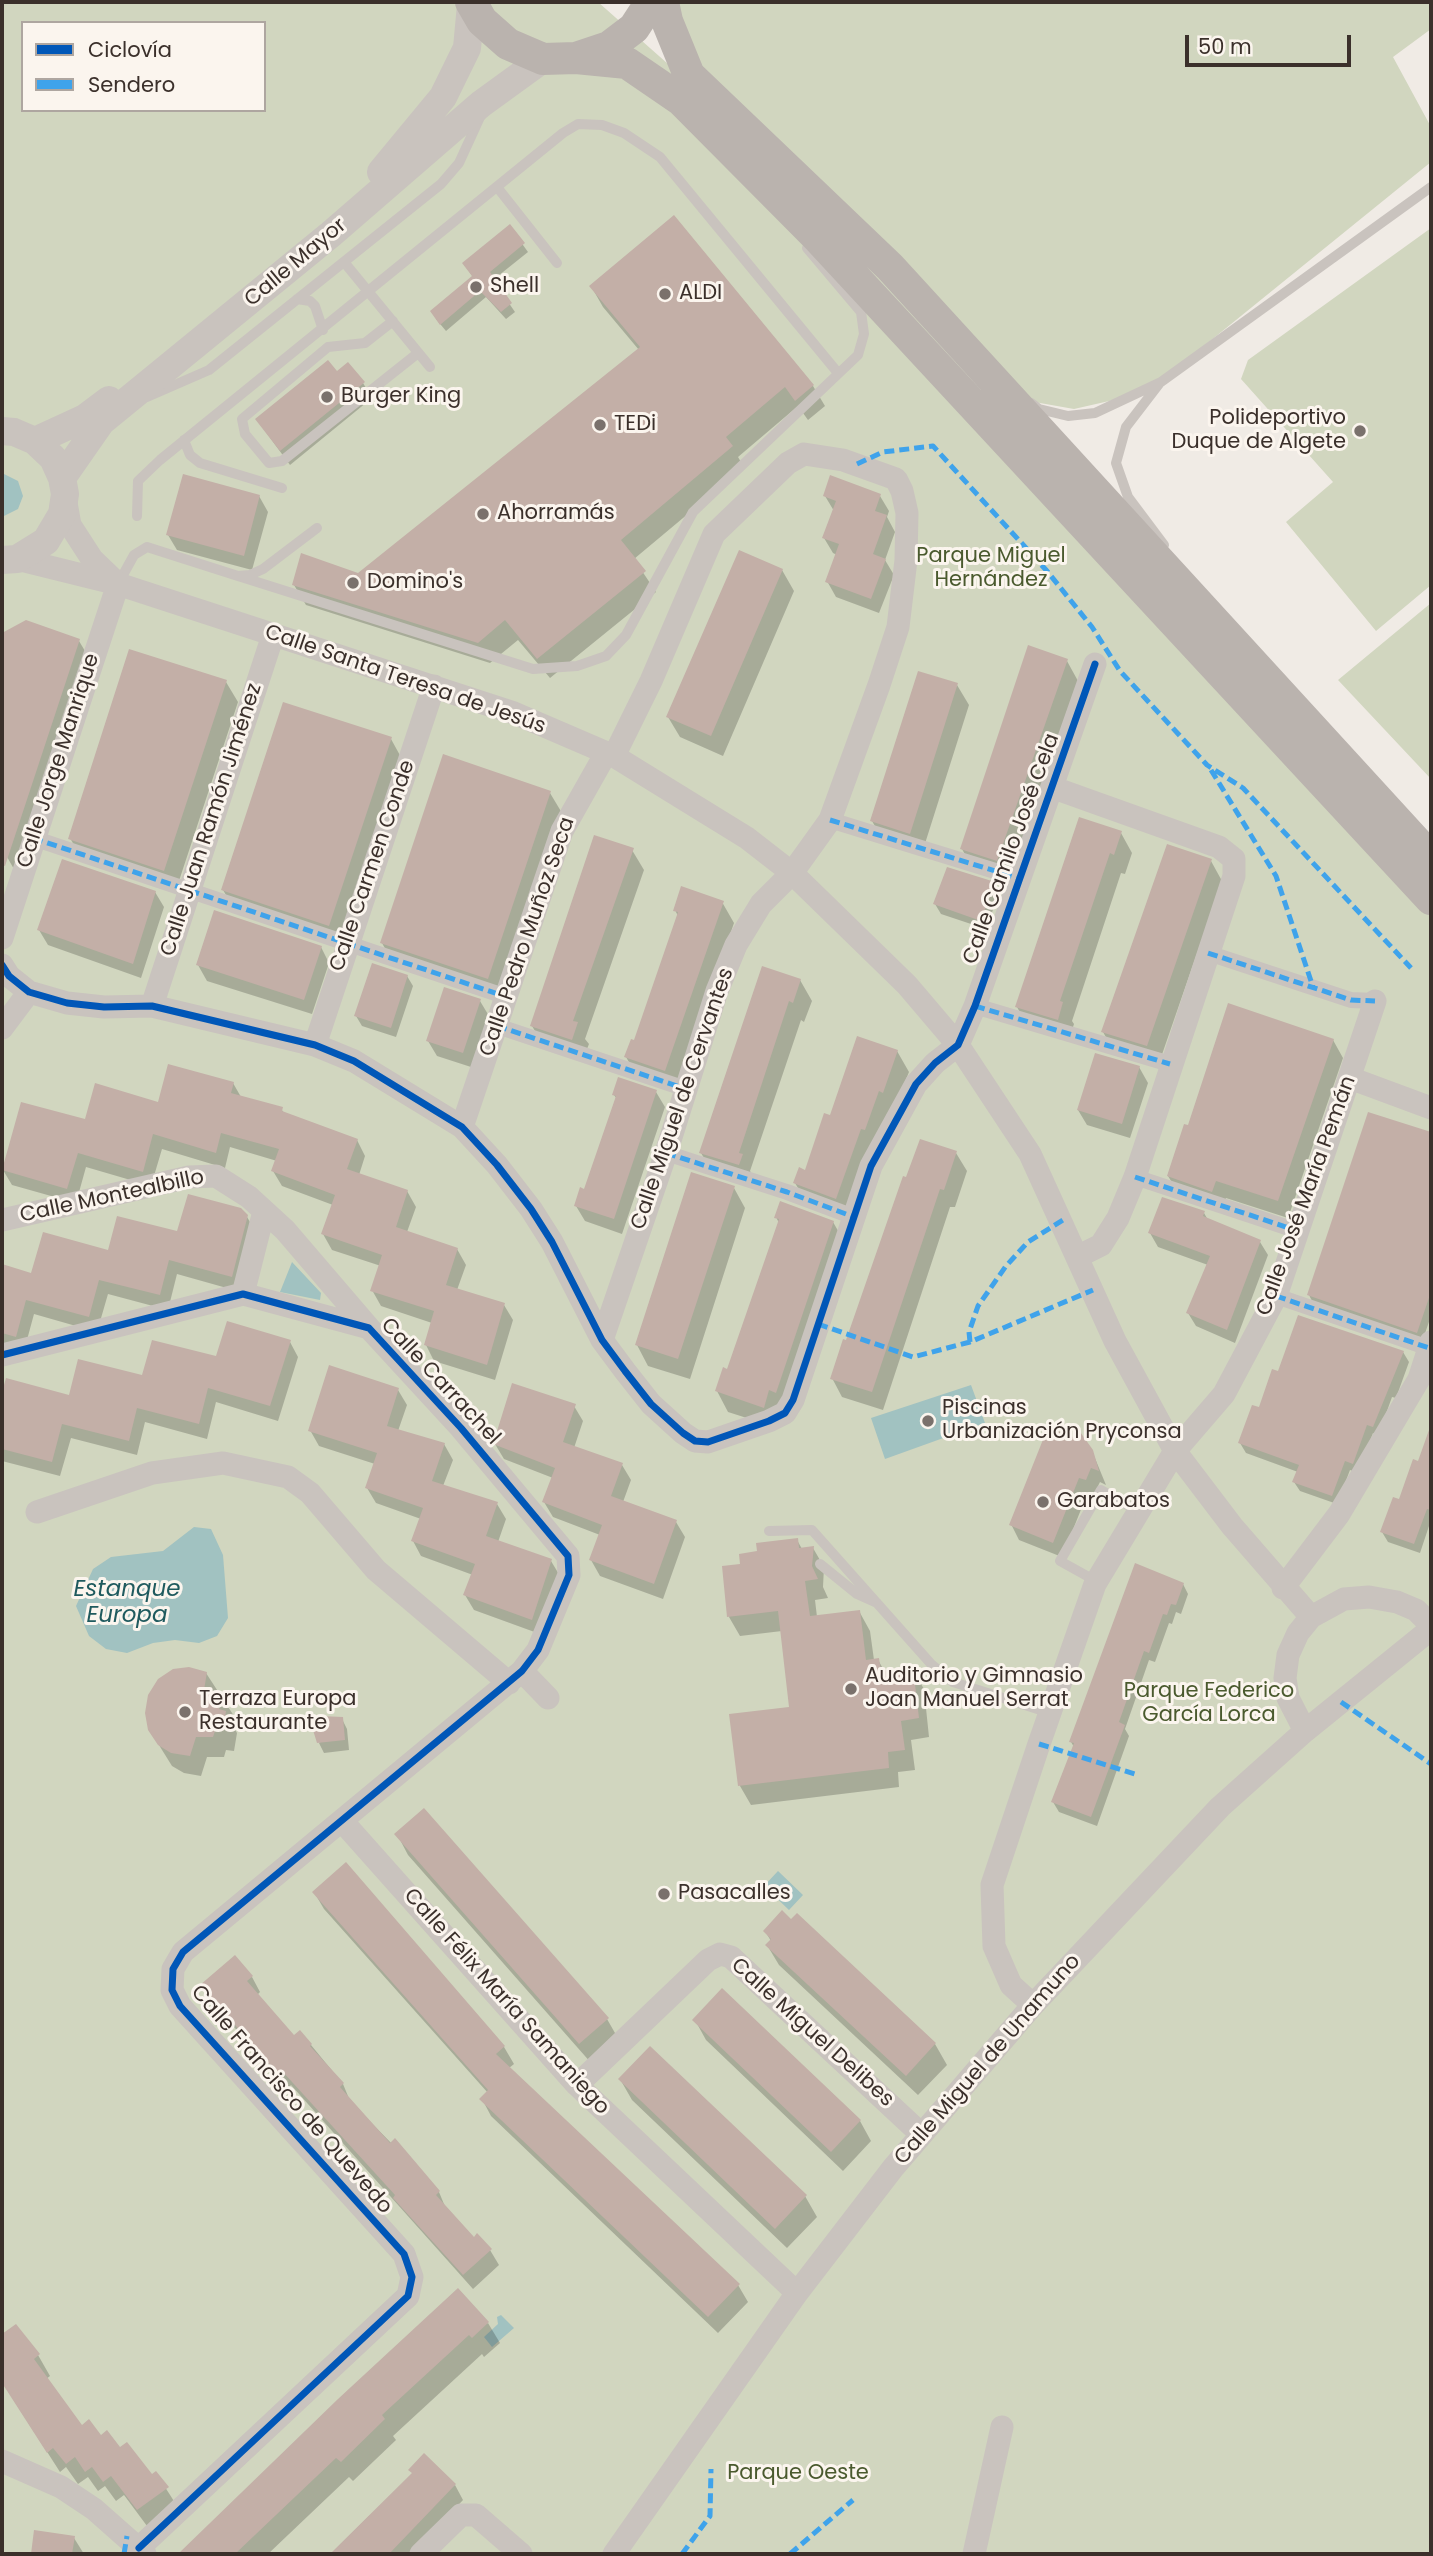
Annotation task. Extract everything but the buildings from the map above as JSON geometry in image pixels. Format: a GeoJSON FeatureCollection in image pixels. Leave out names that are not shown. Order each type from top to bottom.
{"type":"FeatureCollection","features":[{"type":"Feature","properties":{"kind":"main road"},"geometry":{"type":"LineString","coordinates":[[576,58],[609,47],[634,28],[651,2]]}},
{"type":"Feature","properties":{"kind":"main road"},"geometry":{"type":"LineString","coordinates":[[663,2],[667,21],[689,75],[810,240]]}},
{"type":"Feature","properties":{"kind":"main road"},"geometry":{"type":"LineString","coordinates":[[471,3],[482,21],[508,44],[544,60],[576,58],[627,62],[681,100],[1431,899]]}},
{"type":"Feature","properties":{"kind":"main road"},"geometry":{"type":"LineString","coordinates":[[689,75],[890,267],[1431,858]]}},
{"type":"Feature","properties":{"kind":"street","name":"Calle Mayor"},"geometry":{"type":"LineString","coordinates":[[35,441],[85,418],[118,393],[200,330],[369,186],[443,97],[467,48],[471,3]]}},
{"type":"Feature","properties":{"kind":"street","name":"Calle Mayor"},"geometry":{"type":"LineString","coordinates":[[9,559],[46,541],[54,531],[62,514],[63,486],[101,422],[321,242],[481,104],[544,60]]}},
{"type":"Feature","properties":{"kind":"street"},"geometry":{"type":"LineString","coordinates":[[2,431],[14,432],[35,441],[53,458],[63,486],[70,525],[92,559],[118,584]]}},
{"type":"Feature","properties":{"kind":"street","name":"Calle Pedro Muñoz Seca"},"geometry":{"type":"LineString","coordinates":[[462,1127],[562,831],[610,755],[651,681],[714,534],[788,463],[804,454],[843,460],[896,479],[907,513],[906,560],[898,627],[830,820]]}},
{"type":"Feature","properties":{"kind":"street","name":"Calle Santa Teresa de Jesús"},"geometry":{"type":"LineString","coordinates":[[9,559],[118,584],[514,713],[610,755],[747,838],[792,873],[907,985],[958,1045],[1030,1154],[1079,1256],[1115,1341],[1175,1451],[1283,1588],[1311,1617]]}},
{"type":"Feature","properties":{"kind":"street","name":"Calle Jorge Manrique"},"geometry":{"type":"LineString","coordinates":[[2,937],[118,584]]}},
{"type":"Feature","properties":{"kind":"street","name":"Calle Juan Ramón Jiménez"},"geometry":{"type":"LineString","coordinates":[[152,1006],[273,635]]}},
{"type":"Feature","properties":{"kind":"street","name":"Calle Camilo José Cela"},"geometry":{"type":"LineString","coordinates":[[958,1045],[975,1006],[1054,788],[1095,664]]}},
{"type":"Feature","properties":{"kind":"street","name":"Calle Carmen Conde"},"geometry":{"type":"LineString","coordinates":[[314,1045],[433,687]]}},
{"type":"Feature","properties":{"kind":"street","name":"Calle Camilo José Cela"},"geometry":{"type":"LineString","coordinates":[[1054,788],[1219,847],[1234,859],[1234,876],[1135,1177],[1118,1218],[1101,1245],[1079,1256]]}},
{"type":"Feature","properties":{"kind":"street"},"geometry":{"type":"LineString","coordinates":[[830,820],[1020,879]]}},
{"type":"Feature","properties":{"kind":"street","name":"Calle Miguel de Cervantes"},"geometry":{"type":"LineString","coordinates":[[602,1340],[666,1153],[717,991],[736,945],[761,904],[792,873],[830,820]]}},
{"type":"Feature","properties":{"kind":"street"},"geometry":{"type":"LineString","coordinates":[[33,838],[506,997]]}},
{"type":"Feature","properties":{"kind":"street"},"geometry":{"type":"LineString","coordinates":[[1208,953],[1351,1000],[1375,1001]]}},
{"type":"Feature","properties":{"kind":"street"},"geometry":{"type":"LineString","coordinates":[[2,965],[9,976],[29,992],[79,1004],[152,1006],[314,1045],[354,1061],[462,1127],[497,1165],[531,1209],[552,1242],[602,1340],[651,1404],[695,1441],[708,1442],[785,1413],[793,1400],[870,1166],[916,1084],[934,1063],[958,1045]]}},
{"type":"Feature","properties":{"kind":"street"},"geometry":{"type":"LineString","coordinates":[[2,1028],[29,992]]}},
{"type":"Feature","properties":{"kind":"street","name":"Calle José María Pemán"},"geometry":{"type":"LineString","coordinates":[[1033,2005],[1011,1985],[994,1946],[992,1885],[1050,1713],[1096,1581],[1136,1510],[1175,1451],[1224,1395],[1276,1296],[1375,1001]]}},
{"type":"Feature","properties":{"kind":"street"},"geometry":{"type":"LineString","coordinates":[[975,1006],[1170,1064]]}},
{"type":"Feature","properties":{"kind":"street"},"geometry":{"type":"LineString","coordinates":[[496,1026],[686,1089]]}},
{"type":"Feature","properties":{"kind":"street"},"geometry":{"type":"LineString","coordinates":[[1350,1077],[1431,1108]]}},
{"type":"Feature","properties":{"kind":"street"},"geometry":{"type":"LineString","coordinates":[[666,1153],[854,1217]]}},
{"type":"Feature","properties":{"kind":"street","name":"Calle Montealbillo"},"geometry":{"type":"LineString","coordinates":[[2,1220],[189,1177],[216,1176],[234,1185],[285,1230],[369,1328]]}},
{"type":"Feature","properties":{"kind":"street"},"geometry":{"type":"LineString","coordinates":[[1135,1177],[1298,1231]]}},
{"type":"Feature","properties":{"kind":"street"},"geometry":{"type":"LineString","coordinates":[[243,1294],[264,1210]]}},
{"type":"Feature","properties":{"kind":"street","name":"Calle Carrachel"},"geometry":{"type":"LineString","coordinates":[[2,1355],[243,1294],[369,1328],[461,1428],[568,1556]]}},
{"type":"Feature","properties":{"kind":"street"},"geometry":{"type":"LineString","coordinates":[[1276,1296],[1430,1345],[1419,1379],[1339,1514],[1283,1588]]}},
{"type":"Feature","properties":{"kind":"street"},"geometry":{"type":"LineString","coordinates":[[37,1512],[152,1473],[223,1463],[288,1477],[310,1493],[376,1570],[485,1659],[548,1698]]}},
{"type":"Feature","properties":{"kind":"street","name":"Calle Francisco de Quevedo"},"geometry":{"type":"LineString","coordinates":[[134,2548],[408,2296],[412,2277],[404,2254],[180,2006],[172,1990],[173,1969],[183,1952],[515,1677],[538,1650],[569,1574],[568,1556]]}},
{"type":"Feature","properties":{"kind":"street"},"geometry":{"type":"LineString","coordinates":[[1305,1731],[1288,1698],[1285,1678],[1288,1655],[1298,1633],[1311,1617],[1344,1599],[1369,1597],[1396,1602],[1416,1610],[1431,1627]]}},
{"type":"Feature","properties":{"kind":"street","name":"Calle Miguel de Unamuno"},"geometry":{"type":"LineString","coordinates":[[614,2554],[797,2293],[921,2134],[1033,2005],[1220,1807],[1305,1731],[1431,1627]]}},
{"type":"Feature","properties":{"kind":"street","name":"Calle Félix María Samaniego"},"geometry":{"type":"LineString","coordinates":[[343,1822],[577,2085],[797,2293]]}},
{"type":"Feature","properties":{"kind":"street","name":"Calle Miguel Delibes"},"geometry":{"type":"LineString","coordinates":[[577,2085],[708,1960],[720,1954],[731,1956],[921,2134]]}},
{"type":"Feature","properties":{"kind":"street"},"geometry":{"type":"LineString","coordinates":[[974,2554],[1002,2427]]}},
{"type":"Feature","properties":{"kind":"street"},"geometry":{"type":"LineString","coordinates":[[2,2460],[61,2487],[134,2548]]}},
{"type":"Feature","properties":{"kind":"street"},"geometry":{"type":"LineString","coordinates":[[421,2554],[461,2515],[476,2515],[521,2554]]}},
{"type":"Feature","properties":{"kind":"lane"},"geometry":{"type":"LineString","coordinates":[[101,422],[140,400],[209,370],[441,184],[453,170],[474,133],[482,114],[481,104]]}},
{"type":"Feature","properties":{"kind":"lane"},"geometry":{"type":"LineString","coordinates":[[703,122],[709,138],[773,211]]}},
{"type":"Feature","properties":{"kind":"lane"},"geometry":{"type":"LineString","coordinates":[[137,516],[138,481],[184,440],[578,124],[602,125],[624,133],[660,157],[838,373]]}},
{"type":"Feature","properties":{"kind":"lane"},"geometry":{"type":"LineString","coordinates":[[497,187],[557,263]]}},
{"type":"Feature","properties":{"kind":"lane"},"geometry":{"type":"LineString","coordinates":[[978,363],[1039,409],[1068,416],[1095,413],[1161,382],[1431,187]]}},
{"type":"Feature","properties":{"kind":"lane"},"geometry":{"type":"LineString","coordinates":[[118,584],[134,555],[148,547],[533,669],[551,670],[593,662],[606,656],[626,635],[693,512],[858,355],[863,344],[861,312],[810,240]]}},
{"type":"Feature","properties":{"kind":"lane"},"geometry":{"type":"LineString","coordinates":[[344,262],[430,367]]}},
{"type":"Feature","properties":{"kind":"lane"},"geometry":{"type":"LineString","coordinates":[[297,299],[310,301],[315,306],[323,330]]}},
{"type":"Feature","properties":{"kind":"lane"},"geometry":{"type":"LineString","coordinates":[[393,321],[359,346],[328,347],[242,419],[245,434],[269,463],[282,461],[418,353]]}},
{"type":"Feature","properties":{"kind":"lane"},"geometry":{"type":"LineString","coordinates":[[1161,382],[1126,427],[1116,463],[1128,497],[1234,642]]}},
{"type":"Feature","properties":{"kind":"lane"},"geometry":{"type":"LineString","coordinates":[[184,440],[190,455],[200,463],[282,488]]}},
{"type":"Feature","properties":{"kind":"lane"},"geometry":{"type":"LineString","coordinates":[[238,576],[263,569],[317,528]]}},
{"type":"Feature","properties":{"kind":"lane"},"geometry":{"type":"LineString","coordinates":[[1096,1581],[1060,1561],[1101,1490],[1136,1510]]}},
{"type":"Feature","properties":{"kind":"lane"},"geometry":{"type":"LineString","coordinates":[[769,1531],[812,1530],[932,1665],[953,1682],[1050,1713]]}},
{"type":"Feature","properties":{"kind":"lane"},"geometry":{"type":"LineString","coordinates":[[820,1564],[857,1594],[880,1604]]}},
{"type":"Feature","properties":{"kind":"green space"},"geometry":{"type":"Polygon","coordinates":[[[2,2],[598,2],[755,141],[695,79],[662,2],[1431,2],[1431,29],[1393,57],[1431,127],[1431,162],[1162,380],[1118,399],[1074,409],[1023,400],[770,157],[1431,887],[1431,2554],[2,2554],[2,2]]]}},
{"type":"Feature","properties":{"kind":"green space","name":"Polideportivo Duque de Algete"},"geometry":{"type":"Polygon","coordinates":[[[1431,228],[1431,585],[1376,631],[1286,522],[1333,482],[1241,379],[1248,360],[1431,228]]]}},
{"type":"Feature","properties":{"kind":"green space"},"geometry":{"type":"Polygon","coordinates":[[[1431,603],[1431,779],[1338,680],[1431,603]]]}},
{"type":"Feature","properties":{"kind":"water"},"geometry":{"type":"Polygon","coordinates":[[[2,473],[18,481],[23,496],[18,509],[2,517],[2,473]]]}},
{"type":"Feature","properties":{"kind":"water"},"geometry":{"type":"Polygon","coordinates":[[[292,1262],[321,1293],[320,1300],[280,1292],[292,1262]]]}},
{"type":"Feature","properties":{"kind":"water","name":"Piscinas Urbanización Pryconsa"},"geometry":{"type":"Polygon","coordinates":[[[971,1385],[985,1423],[885,1459],[871,1418],[971,1385]]]}},
{"type":"Feature","properties":{"kind":"water","name":"Estanque Europa"},"geometry":{"type":"Polygon","coordinates":[[[194,1527],[211,1529],[223,1555],[228,1618],[217,1636],[199,1643],[175,1640],[153,1643],[127,1653],[106,1649],[89,1636],[76,1606],[93,1569],[111,1557],[163,1551],[194,1527]]]}},
{"type":"Feature","properties":{"kind":"water"},"geometry":{"type":"Polygon","coordinates":[[[778,1871],[803,1895],[789,1910],[764,1886],[778,1871]]]}},
{"type":"Feature","properties":{"kind":"water"},"geometry":{"type":"Polygon","coordinates":[[[501,2315],[514,2328],[492,2347],[484,2337],[498,2324],[497,2317],[501,2315]]]}},
{"type":"Feature","properties":{"kind":"marked path"},"geometry":{"type":"LineString","coordinates":[[857,464],[883,452],[933,446],[1047,571],[1092,627],[1120,671],[1207,765],[1243,788],[1411,968]]}},
{"type":"Feature","properties":{"kind":"marked path"},"geometry":{"type":"LineString","coordinates":[[1211,770],[1276,876],[1313,987]]}},
{"type":"Feature","properties":{"kind":"marked path"},"geometry":{"type":"LineString","coordinates":[[830,820],[1021,879]]}},
{"type":"Feature","properties":{"kind":"marked path"},"geometry":{"type":"LineString","coordinates":[[33,838],[507,997]]}},
{"type":"Feature","properties":{"kind":"marked path"},"geometry":{"type":"LineString","coordinates":[[1208,953],[1351,1000],[1375,1001]]}},
{"type":"Feature","properties":{"kind":"marked path"},"geometry":{"type":"LineString","coordinates":[[975,1006],[1170,1064]]}},
{"type":"Feature","properties":{"kind":"marked path"},"geometry":{"type":"LineString","coordinates":[[497,1026],[686,1089]]}},
{"type":"Feature","properties":{"kind":"marked path"},"geometry":{"type":"LineString","coordinates":[[666,1153],[854,1217]]}},
{"type":"Feature","properties":{"kind":"marked path"},"geometry":{"type":"LineString","coordinates":[[1135,1177],[1298,1231]]}},
{"type":"Feature","properties":{"kind":"marked path"},"geometry":{"type":"LineString","coordinates":[[970,1342],[969,1332],[978,1306],[1006,1266],[1028,1242],[1063,1220]]}},
{"type":"Feature","properties":{"kind":"marked path"},"geometry":{"type":"LineString","coordinates":[[818,1324],[913,1357],[970,1342],[1093,1290]]}},
{"type":"Feature","properties":{"kind":"marked path"},"geometry":{"type":"LineString","coordinates":[[1276,1296],[1429,1348]]}},
{"type":"Feature","properties":{"kind":"marked path"},"geometry":{"type":"LineString","coordinates":[[1341,1702],[1431,1764]]}},
{"type":"Feature","properties":{"kind":"marked path"},"geometry":{"type":"LineString","coordinates":[[1039,1744],[1138,1775]]}},
{"type":"Feature","properties":{"kind":"marked path"},"geometry":{"type":"LineString","coordinates":[[682,2554],[710,2516],[711,2469]]}},
{"type":"Feature","properties":{"kind":"marked path"},"geometry":{"type":"LineString","coordinates":[[790,2554],[853,2500]]}},
{"type":"Feature","properties":{"kind":"marked path"},"geometry":{"type":"LineString","coordinates":[[124,2554],[127,2536]]}},
{"type":"Feature","properties":{"kind":"cycle path"},"geometry":{"type":"LineString","coordinates":[[2,965],[9,976],[29,992],[67,1003],[104,1007],[152,1006],[315,1045],[354,1061],[462,1127],[497,1165],[531,1209],[552,1242],[602,1340],[625,1371],[651,1404],[683,1433],[695,1441],[708,1442],[769,1421],[785,1413],[793,1400],[871,1166],[916,1084],[935,1063],[958,1045],[975,1006],[1095,664]]}},
{"type":"Feature","properties":{"kind":"cycle path"},"geometry":{"type":"LineString","coordinates":[[2,1355],[243,1294],[369,1328],[461,1428],[568,1556],[569,1575],[538,1650],[522,1671],[183,1952],[173,1969],[172,1990],[180,2006],[404,2254],[412,2277],[408,2296],[139,2548]]}},
{"type":"Feature","properties":{"kind":"place","name":"Shell"},"geometry":{"type":"Point","coordinates":[476,287]}},
{"type":"Feature","properties":{"kind":"place","name":"ALDI"},"geometry":{"type":"Point","coordinates":[665,294]}},
{"type":"Feature","properties":{"kind":"place","name":"Burger King"},"geometry":{"type":"Point","coordinates":[327,397]}},
{"type":"Feature","properties":{"kind":"place","name":"TEDi"},"geometry":{"type":"Point","coordinates":[600,425]}},
{"type":"Feature","properties":{"kind":"place","name":"Polideportivo Duque de Algete"},"geometry":{"type":"Point","coordinates":[1360,431]}},
{"type":"Feature","properties":{"kind":"place","name":"Ahorramás"},"geometry":{"type":"Point","coordinates":[483,514]}},
{"type":"Feature","properties":{"kind":"place","name":"Domino's"},"geometry":{"type":"Point","coordinates":[353,583]}},
{"type":"Feature","properties":{"kind":"place","name":"Piscinas Urbanización Pryconsa"},"geometry":{"type":"Point","coordinates":[928,1421]}},
{"type":"Feature","properties":{"kind":"place","name":"Garabatos"},"geometry":{"type":"Point","coordinates":[1043,1502]}},
{"type":"Feature","properties":{"kind":"place","name":"Auditorio y Gimnasio Joan Manuel Serrat"},"geometry":{"type":"Point","coordinates":[851,1689]}},
{"type":"Feature","properties":{"kind":"place","name":"Terraza Europa Restaurante"},"geometry":{"type":"Point","coordinates":[185,1712]}},
{"type":"Feature","properties":{"kind":"place","name":"Pasacalles"},"geometry":{"type":"Point","coordinates":[664,1894]}},
{"type":"Feature","properties":{"kind":"park label","name":"Parque Miguel Hernández"},"geometry":{"type":"Point","coordinates":[991,569]}},
{"type":"Feature","properties":{"kind":"park label","name":"Parque Federico García Lorca"},"geometry":{"type":"Point","coordinates":[1209,1704]}},
{"type":"Feature","properties":{"kind":"park label","name":"Parque Oeste"},"geometry":{"type":"Point","coordinates":[798,2474]}}]}
